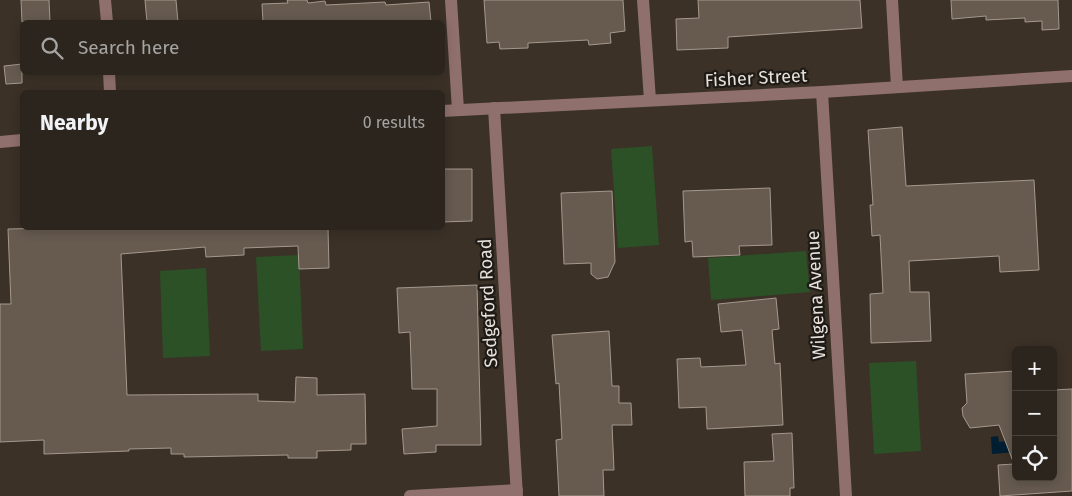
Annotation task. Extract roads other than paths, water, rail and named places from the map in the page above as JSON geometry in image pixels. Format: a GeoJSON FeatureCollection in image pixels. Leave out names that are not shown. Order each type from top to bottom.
{"type":"FeatureCollection","features":[{"type":"Feature","properties":{"kind":"street"},"geometry":{"type":"LineString","coordinates":[[105,0],[106,20]]}},
{"type":"Feature","properties":{"kind":"street"},"geometry":{"type":"LineString","coordinates":[[451,0],[458,110]]}},
{"type":"Feature","properties":{"kind":"street"},"geometry":{"type":"LineString","coordinates":[[643,0],[650,100]]}},
{"type":"Feature","properties":{"kind":"street"},"geometry":{"type":"LineString","coordinates":[[892,0],[897,87]]}},
{"type":"Feature","properties":{"kind":"street"},"geometry":{"type":"LineString","coordinates":[[109,75],[110,90]]}},
{"type":"Feature","properties":{"kind":"street","name":"Fisher Street"},"geometry":{"type":"LineString","coordinates":[[445,111],[822,92],[1072,76]]}},
{"type":"Feature","properties":{"kind":"street","name":"Wilgena Avenue"},"geometry":{"type":"LineString","coordinates":[[822,92],[846,496]]}},
{"type":"Feature","properties":{"kind":"street","name":"Sedgeford Road"},"geometry":{"type":"LineString","coordinates":[[494,108],[517,493]]}},
{"type":"Feature","properties":{"kind":"street"},"geometry":{"type":"LineString","coordinates":[[0,142],[20,140]]}},
{"type":"Feature","properties":{"kind":"street"},"geometry":{"type":"LineString","coordinates":[[410,496],[517,493]]}},
{"type":"Feature","properties":{"kind":"water"},"geometry":{"type":"Polygon","coordinates":[[[998,436],[999,442],[1012,440],[1012,452],[992,454],[991,437],[998,436]]]}}]}
